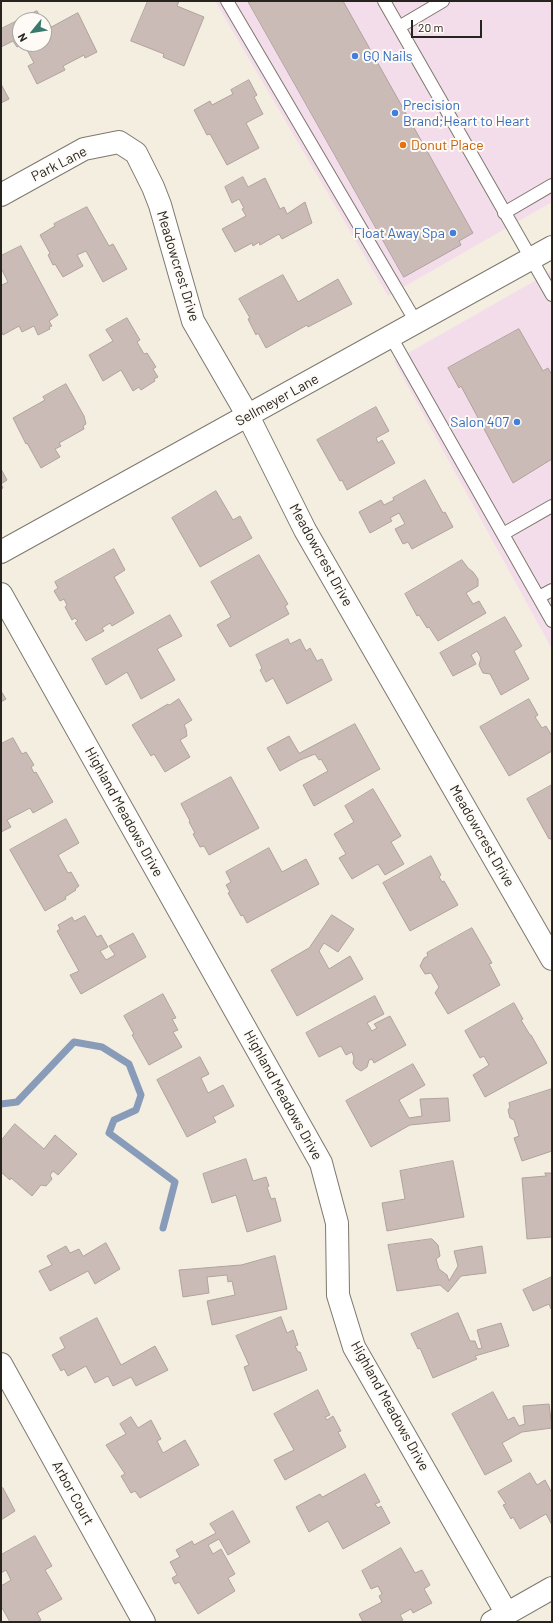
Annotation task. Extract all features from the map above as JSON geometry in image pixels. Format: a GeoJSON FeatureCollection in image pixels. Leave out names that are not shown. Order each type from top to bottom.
{"type":"FeatureCollection","features":[{"type":"Feature","properties":{"kind":"street","name":"Park Lane"},"geometry":{"type":"LineString","coordinates":[[1,194],[84,149],[119,142]]}},
{"type":"Feature","properties":{"kind":"street","name":"Meadowcrest Drive"},"geometry":{"type":"LineString","coordinates":[[119,142],[136,153],[153,187],[160,205],[193,320],[248,416],[305,530],[552,959]]}},
{"type":"Feature","properties":{"kind":"street","name":"Sellmeyer Lane"},"geometry":{"type":"LineString","coordinates":[[1,552],[552,247]]}},
{"type":"Feature","properties":{"kind":"street","name":"Highland Meadows Drive"},"geometry":{"type":"LineString","coordinates":[[1,594],[322,1163],[337,1223],[338,1295],[354,1346],[499,1618]]}},
{"type":"Feature","properties":{"kind":"street","name":"Arbor Court"},"geometry":{"type":"LineString","coordinates":[[1,1364],[144,1622]]}},
{"type":"Feature","properties":{"kind":"street"},"geometry":{"type":"LineString","coordinates":[[499,1618],[552,1588]]}},
{"type":"Feature","properties":{"kind":"lane"},"geometry":{"type":"LineString","coordinates":[[227,1],[416,322]]}},
{"type":"Feature","properties":{"kind":"lane"},"geometry":{"type":"LineString","coordinates":[[384,1],[530,259],[552,295]]}},
{"type":"Feature","properties":{"kind":"lane"},"geometry":{"type":"LineString","coordinates":[[399,26],[443,1]]}},
{"type":"Feature","properties":{"kind":"lane"},"geometry":{"type":"LineString","coordinates":[[504,213],[552,185]]}},
{"type":"Feature","properties":{"kind":"lane"},"geometry":{"type":"LineString","coordinates":[[390,337],[552,621]]}},
{"type":"Feature","properties":{"kind":"lane"},"geometry":{"type":"LineString","coordinates":[[503,534],[552,506]]}},
{"type":"Feature","properties":{"kind":"lane"},"geometry":{"type":"LineString","coordinates":[[539,597],[552,590]]}},
{"type":"Feature","properties":{"kind":"shaded area"},"geometry":{"type":"Polygon","coordinates":[[[215,1],[552,1],[552,202],[388,296],[215,1]]]}},
{"type":"Feature","properties":{"kind":"shaded area"},"geometry":{"type":"Polygon","coordinates":[[[552,271],[552,649],[394,361],[552,271]]]}},
{"type":"Feature","properties":{"kind":"building"},"geometry":{"type":"Polygon","coordinates":[[[148,1],[179,1],[177,6],[204,17],[184,66],[163,57],[164,54],[131,41],[148,1]]]}},
{"type":"Feature","properties":{"kind":"building"},"geometry":{"type":"Polygon","coordinates":[[[248,1],[343,1],[473,233],[459,241],[461,245],[404,277],[248,1]]]}},
{"type":"Feature","properties":{"kind":"building"},"geometry":{"type":"Polygon","coordinates":[[[78,13],[97,52],[85,58],[84,55],[63,66],[65,70],[37,84],[28,66],[34,63],[28,52],[52,52],[52,26],[78,13]]]}},
{"type":"Feature","properties":{"kind":"building"},"geometry":{"type":"Polygon","coordinates":[[[12,24],[12,42],[1,47],[1,29],[12,24]]]}},
{"type":"Feature","properties":{"kind":"building"},"geometry":{"type":"Polygon","coordinates":[[[249,80],[257,95],[254,97],[263,114],[246,123],[259,148],[227,165],[210,134],[207,135],[194,110],[210,101],[212,105],[233,94],[231,90],[249,80]]]}},
{"type":"Feature","properties":{"kind":"building"},"geometry":{"type":"Polygon","coordinates":[[[1,84],[9,99],[1,103],[1,84]]]}},
{"type":"Feature","properties":{"kind":"building"},"geometry":{"type":"Polygon","coordinates":[[[243,177],[248,187],[265,178],[280,209],[284,207],[287,214],[305,202],[312,223],[282,239],[279,234],[260,245],[259,242],[253,246],[252,243],[235,252],[222,229],[246,216],[239,199],[232,203],[225,187],[243,177]]]}},
{"type":"Feature","properties":{"kind":"building"},"geometry":{"type":"Polygon","coordinates":[[[87,207],[109,246],[113,244],[127,269],[103,282],[86,251],[77,255],[83,266],[63,277],[55,264],[53,265],[48,255],[50,253],[40,235],[55,226],[54,224],[87,207]]]}},
{"type":"Feature","properties":{"kind":"building"},"geometry":{"type":"Polygon","coordinates":[[[21,246],[58,315],[49,321],[52,326],[49,327],[50,329],[38,335],[34,326],[22,332],[19,326],[3,335],[1,331],[1,283],[2,285],[8,282],[1,268],[1,256],[21,246]]]}},
{"type":"Feature","properties":{"kind":"building"},"geometry":{"type":"Polygon","coordinates":[[[283,275],[298,302],[338,279],[352,304],[308,327],[307,325],[266,348],[258,333],[256,335],[248,319],[250,318],[239,299],[283,275]]]}},
{"type":"Feature","properties":{"kind":"building"},"geometry":{"type":"Polygon","coordinates":[[[127,318],[140,340],[137,342],[144,354],[147,353],[156,367],[153,369],[158,377],[154,379],[155,381],[141,390],[139,387],[133,391],[121,370],[103,381],[89,355],[113,341],[106,330],[127,318]]]}},
{"type":"Feature","properties":{"kind":"building","name":"Salon 407"},"geometry":{"type":"Polygon","coordinates":[[[519,329],[543,371],[548,368],[552,375],[552,459],[513,483],[461,386],[459,388],[448,368],[519,329]]]}},
{"type":"Feature","properties":{"kind":"building"},"geometry":{"type":"Polygon","coordinates":[[[66,384],[84,416],[86,424],[83,426],[84,429],[59,443],[61,446],[55,449],[60,457],[41,468],[27,443],[26,444],[13,418],[45,400],[43,397],[66,384]]]}},
{"type":"Feature","properties":{"kind":"building"},"geometry":{"type":"Polygon","coordinates":[[[376,407],[389,431],[376,438],[378,443],[382,440],[395,463],[347,490],[342,480],[340,481],[317,440],[376,407]]]}},
{"type":"Feature","properties":{"kind":"building"},"geometry":{"type":"Polygon","coordinates":[[[1,469],[7,480],[1,484],[1,469]]]}},
{"type":"Feature","properties":{"kind":"building"},"geometry":{"type":"Polygon","coordinates":[[[425,480],[443,513],[445,512],[453,527],[412,549],[408,542],[403,544],[395,529],[405,524],[399,513],[390,518],[392,521],[370,533],[359,512],[381,500],[384,505],[394,500],[393,498],[425,480]]]}},
{"type":"Feature","properties":{"kind":"building"},"geometry":{"type":"Polygon","coordinates":[[[216,491],[233,520],[240,516],[252,538],[200,567],[172,518],[216,491]]]}},
{"type":"Feature","properties":{"kind":"building"},"geometry":{"type":"Polygon","coordinates":[[[114,549],[125,570],[114,577],[134,613],[112,626],[110,623],[102,628],[104,631],[86,641],[75,623],[78,621],[75,618],[72,620],[65,607],[67,605],[64,599],[60,601],[54,591],[58,588],[55,582],[114,549]]]}},
{"type":"Feature","properties":{"kind":"building"},"geometry":{"type":"Polygon","coordinates":[[[259,555],[288,604],[285,606],[289,614],[230,647],[217,625],[231,617],[211,582],[259,555]]]}},
{"type":"Feature","properties":{"kind":"building"},"geometry":{"type":"Polygon","coordinates":[[[462,560],[478,579],[478,586],[466,593],[473,604],[479,601],[486,613],[438,641],[429,627],[427,628],[419,615],[417,616],[405,594],[462,560]]]}},
{"type":"Feature","properties":{"kind":"building"},"geometry":{"type":"Polygon","coordinates":[[[170,615],[182,636],[157,649],[175,680],[141,699],[127,672],[106,685],[92,659],[170,615]]]}},
{"type":"Feature","properties":{"kind":"building"},"geometry":{"type":"Polygon","coordinates":[[[505,617],[522,646],[514,651],[529,679],[501,695],[490,674],[483,673],[479,665],[481,658],[477,651],[471,655],[476,664],[453,676],[440,653],[505,617]]]}},
{"type":"Feature","properties":{"kind":"building"},"geometry":{"type":"Polygon","coordinates":[[[288,639],[290,644],[300,639],[306,651],[310,648],[317,661],[322,659],[332,680],[287,704],[273,678],[266,682],[260,670],[262,668],[256,655],[288,639]]]}},
{"type":"Feature","properties":{"kind":"building"},"geometry":{"type":"Polygon","coordinates":[[[1,691],[6,699],[1,702],[1,691]]]}},
{"type":"Feature","properties":{"kind":"building"},"geometry":{"type":"Polygon","coordinates":[[[179,699],[192,720],[184,725],[187,736],[180,740],[190,757],[165,772],[154,754],[151,756],[132,725],[179,699]]]}},
{"type":"Feature","properties":{"kind":"building"},"geometry":{"type":"Polygon","coordinates":[[[529,699],[538,715],[535,717],[542,728],[546,726],[552,736],[552,751],[509,776],[480,727],[529,699]]]}},
{"type":"Feature","properties":{"kind":"building"},"geometry":{"type":"Polygon","coordinates":[[[355,724],[380,769],[314,806],[303,785],[328,771],[321,759],[319,760],[315,754],[280,771],[267,748],[289,736],[299,753],[355,724]]]}},
{"type":"Feature","properties":{"kind":"building"},"geometry":{"type":"Polygon","coordinates":[[[13,738],[22,754],[26,752],[34,765],[31,767],[34,773],[36,772],[53,802],[33,813],[30,808],[7,820],[11,827],[1,832],[1,744],[13,738]]]}},
{"type":"Feature","properties":{"kind":"building"},"geometry":{"type":"Polygon","coordinates":[[[231,777],[259,828],[209,855],[204,846],[200,847],[193,834],[195,833],[189,822],[190,821],[181,804],[231,777]]]}},
{"type":"Feature","properties":{"kind":"building"},"geometry":{"type":"Polygon","coordinates":[[[552,785],[552,841],[550,838],[549,839],[527,799],[552,785]]]}},
{"type":"Feature","properties":{"kind":"building"},"geometry":{"type":"Polygon","coordinates":[[[373,789],[401,836],[391,842],[404,864],[385,875],[378,864],[352,879],[339,858],[346,854],[334,834],[354,822],[345,806],[373,789]]]}},
{"type":"Feature","properties":{"kind":"building"},"geometry":{"type":"Polygon","coordinates":[[[66,819],[79,843],[58,855],[68,873],[71,872],[79,886],[75,889],[76,890],[65,897],[66,899],[45,911],[10,850],[66,819]]]}},
{"type":"Feature","properties":{"kind":"building"},"geometry":{"type":"Polygon","coordinates":[[[269,848],[282,872],[306,859],[319,884],[247,923],[243,915],[241,916],[228,893],[230,892],[226,885],[231,882],[226,872],[269,848]]]}},
{"type":"Feature","properties":{"kind":"building"},"geometry":{"type":"Polygon","coordinates":[[[431,856],[441,875],[439,877],[442,882],[444,881],[458,905],[410,931],[383,883],[431,856]]]}},
{"type":"Feature","properties":{"kind":"building"},"geometry":{"type":"Polygon","coordinates":[[[332,915],[354,929],[338,952],[324,943],[319,951],[329,969],[350,956],[363,979],[297,1016],[271,970],[309,948],[332,915]]]}},
{"type":"Feature","properties":{"kind":"building"},"geometry":{"type":"Polygon","coordinates":[[[85,916],[97,937],[101,935],[108,947],[100,951],[106,960],[115,955],[109,946],[133,933],[146,957],[81,994],[70,975],[79,971],[57,931],[60,929],[58,925],[72,917],[74,921],[85,916]]]}},
{"type":"Feature","properties":{"kind":"building"},"geometry":{"type":"Polygon","coordinates":[[[472,928],[492,963],[489,964],[500,985],[448,1014],[435,993],[439,987],[431,973],[425,974],[420,966],[424,958],[428,956],[427,953],[472,928]]]}},
{"type":"Feature","properties":{"kind":"building"},"geometry":{"type":"Polygon","coordinates":[[[163,994],[176,1018],[172,1019],[178,1030],[173,1032],[182,1047],[149,1065],[132,1035],[134,1034],[124,1016],[163,994]]]}},
{"type":"Feature","properties":{"kind":"building"},"geometry":{"type":"Polygon","coordinates":[[[375,996],[384,1014],[367,1023],[372,1031],[377,1028],[374,1024],[390,1016],[406,1045],[374,1063],[372,1059],[369,1060],[367,1067],[361,1071],[356,1068],[353,1063],[354,1058],[352,1052],[346,1055],[341,1046],[319,1057],[306,1033],[375,996]]]}},
{"type":"Feature","properties":{"kind":"building"},"geometry":{"type":"Polygon","coordinates":[[[514,1003],[523,1019],[521,1020],[547,1063],[485,1097],[473,1075],[489,1065],[484,1056],[480,1058],[465,1031],[514,1003]]]}},
{"type":"Feature","properties":{"kind":"building"},"geometry":{"type":"Polygon","coordinates":[[[200,1057],[209,1074],[201,1078],[208,1093],[223,1085],[234,1106],[213,1117],[216,1122],[187,1137],[157,1080],[200,1057]]]}},
{"type":"Feature","properties":{"kind":"building"},"geometry":{"type":"Polygon","coordinates":[[[413,1064],[425,1085],[399,1100],[409,1118],[422,1116],[420,1099],[448,1098],[450,1121],[410,1125],[371,1147],[346,1101],[413,1064]]]}},
{"type":"Feature","properties":{"kind":"building"},"geometry":{"type":"Polygon","coordinates":[[[552,1089],[552,1151],[522,1161],[514,1138],[519,1136],[514,1120],[510,1118],[508,1110],[510,1107],[509,1103],[552,1089]]]}},
{"type":"Feature","properties":{"kind":"building"},"geometry":{"type":"Polygon","coordinates":[[[15,1124],[44,1149],[55,1135],[77,1154],[58,1175],[53,1171],[50,1175],[52,1179],[46,1186],[41,1185],[32,1196],[11,1178],[10,1180],[1,1172],[1,1141],[15,1124]]]}},
{"type":"Feature","properties":{"kind":"building"},"geometry":{"type":"Polygon","coordinates":[[[246,1159],[253,1181],[266,1177],[269,1186],[267,1187],[271,1199],[275,1198],[281,1221],[247,1232],[236,1195],[212,1203],[203,1174],[246,1159]]]}},
{"type":"Feature","properties":{"kind":"building"},"geometry":{"type":"Polygon","coordinates":[[[453,1161],[464,1217],[387,1231],[382,1203],[405,1199],[400,1171],[453,1161]]]}},
{"type":"Feature","properties":{"kind":"building"},"geometry":{"type":"Polygon","coordinates":[[[545,1173],[552,1173],[552,1237],[527,1239],[522,1178],[546,1176],[545,1173]]]}},
{"type":"Feature","properties":{"kind":"building"},"geometry":{"type":"Polygon","coordinates":[[[432,1239],[438,1245],[440,1256],[436,1259],[439,1269],[447,1275],[449,1281],[458,1266],[454,1251],[482,1246],[486,1273],[461,1276],[448,1292],[440,1285],[397,1291],[388,1245],[432,1239]]]}},
{"type":"Feature","properties":{"kind":"building"},"geometry":{"type":"Polygon","coordinates":[[[106,1243],[120,1269],[95,1284],[88,1271],[50,1291],[39,1271],[52,1265],[47,1256],[66,1246],[70,1253],[79,1249],[83,1256],[106,1243]]]}},
{"type":"Feature","properties":{"kind":"building"},"geometry":{"type":"Polygon","coordinates":[[[275,1256],[287,1309],[212,1325],[207,1301],[235,1295],[232,1281],[228,1282],[227,1275],[207,1277],[209,1293],[183,1297],[179,1270],[241,1265],[275,1256]]]}},
{"type":"Feature","properties":{"kind":"building"},"geometry":{"type":"Polygon","coordinates":[[[552,1277],[552,1311],[549,1304],[533,1311],[523,1290],[552,1277]]]}},
{"type":"Feature","properties":{"kind":"building"},"geometry":{"type":"Polygon","coordinates":[[[458,1313],[470,1341],[475,1341],[478,1349],[482,1348],[477,1330],[501,1323],[509,1346],[475,1356],[477,1359],[433,1378],[420,1348],[418,1349],[411,1334],[458,1313]]]}},
{"type":"Feature","properties":{"kind":"building"},"geometry":{"type":"Polygon","coordinates":[[[281,1317],[287,1333],[293,1330],[298,1345],[295,1346],[298,1352],[300,1352],[307,1370],[253,1391],[244,1367],[249,1365],[236,1336],[281,1317]]]}},
{"type":"Feature","properties":{"kind":"building"},"geometry":{"type":"Polygon","coordinates":[[[97,1318],[121,1365],[155,1346],[168,1370],[136,1386],[131,1377],[113,1386],[108,1376],[95,1383],[86,1366],[68,1376],[64,1369],[61,1371],[52,1355],[65,1348],[60,1338],[97,1318]]]}},
{"type":"Feature","properties":{"kind":"building"},"geometry":{"type":"Polygon","coordinates":[[[318,1390],[330,1415],[325,1417],[327,1420],[333,1416],[341,1431],[338,1432],[346,1447],[285,1480],[274,1460],[294,1450],[274,1414],[318,1390]]]}},
{"type":"Feature","properties":{"kind":"building"},"geometry":{"type":"Polygon","coordinates":[[[493,1392],[508,1420],[514,1417],[519,1426],[525,1424],[523,1406],[549,1404],[552,1428],[522,1432],[502,1443],[512,1461],[485,1475],[452,1414],[493,1392]]]}},
{"type":"Feature","properties":{"kind":"building"},"geometry":{"type":"Polygon","coordinates":[[[131,1417],[138,1428],[151,1420],[161,1439],[157,1441],[163,1453],[185,1440],[199,1465],[140,1498],[135,1491],[131,1493],[121,1476],[125,1474],[106,1445],[126,1434],[120,1424],[131,1417]]]}},
{"type":"Feature","properties":{"kind":"building"},"geometry":{"type":"Polygon","coordinates":[[[530,1473],[537,1485],[545,1480],[552,1493],[552,1525],[546,1514],[520,1529],[513,1517],[511,1519],[503,1505],[506,1504],[498,1492],[530,1473]]]}},
{"type":"Feature","properties":{"kind":"building"},"geometry":{"type":"Polygon","coordinates":[[[365,1474],[380,1502],[375,1504],[378,1508],[381,1506],[390,1523],[343,1549],[328,1521],[309,1532],[296,1507],[320,1494],[322,1497],[365,1474]]]}},
{"type":"Feature","properties":{"kind":"building"},"geometry":{"type":"Polygon","coordinates":[[[3,1488],[15,1511],[1,1520],[1,1489],[3,1488]]]}},
{"type":"Feature","properties":{"kind":"building"},"geometry":{"type":"Polygon","coordinates":[[[233,1511],[250,1542],[228,1555],[219,1539],[208,1545],[213,1554],[221,1549],[235,1574],[228,1578],[235,1591],[198,1614],[179,1582],[175,1584],[172,1578],[177,1575],[170,1562],[180,1557],[176,1550],[192,1541],[194,1545],[216,1533],[210,1524],[233,1511]]]}},
{"type":"Feature","properties":{"kind":"building"},"geometry":{"type":"Polygon","coordinates":[[[35,1536],[52,1566],[45,1570],[62,1599],[37,1613],[41,1620],[37,1622],[10,1622],[1,1606],[1,1586],[11,1580],[6,1570],[1,1573],[1,1555],[35,1536]]]}},
{"type":"Feature","properties":{"kind":"building"},"geometry":{"type":"Polygon","coordinates":[[[401,1548],[415,1573],[422,1570],[430,1585],[424,1589],[432,1603],[413,1613],[411,1609],[400,1615],[403,1620],[399,1622],[363,1622],[359,1614],[382,1602],[379,1596],[382,1594],[378,1586],[371,1589],[362,1571],[401,1548]]]}},
{"type":"Feature","properties":{"kind":"waterway"},"geometry":{"type":"LineString","coordinates":[[1,1104],[17,1102],[74,1042],[102,1047],[129,1064],[141,1095],[136,1110],[114,1120],[109,1133],[175,1182],[163,1228]]}},
{"type":"Feature","properties":{"kind":"place","name":"GQ Nails"},"geometry":{"type":"Point","coordinates":[355,56]}},
{"type":"Feature","properties":{"kind":"place","name":"Precision Brand;Heart to Heart"},"geometry":{"type":"Point","coordinates":[395,113]}},
{"type":"Feature","properties":{"kind":"place","name":"Donut Place"},"geometry":{"type":"Point","coordinates":[403,145]}},
{"type":"Feature","properties":{"kind":"place","name":"Float Away Spa"},"geometry":{"type":"Point","coordinates":[453,233]}},
{"type":"Feature","properties":{"kind":"place","name":"Salon 407"},"geometry":{"type":"Point","coordinates":[517,422]}}]}
